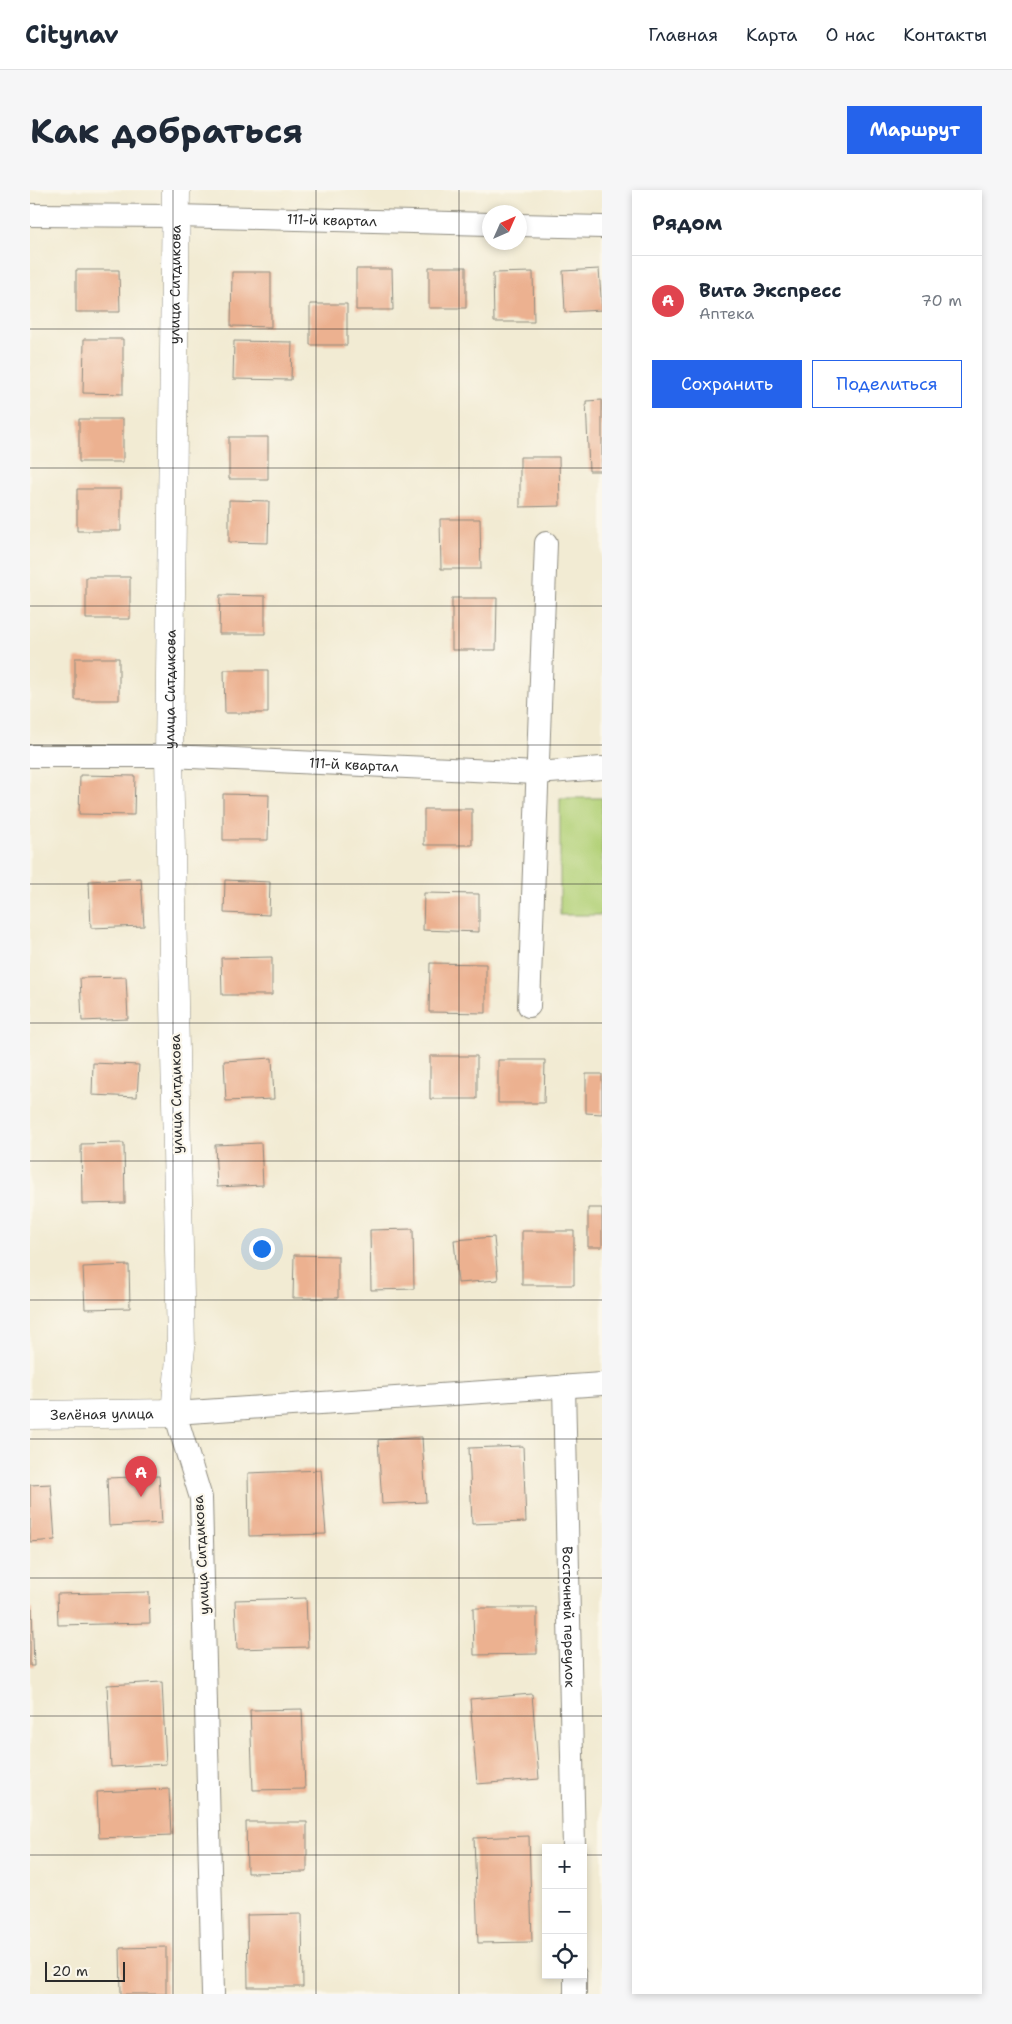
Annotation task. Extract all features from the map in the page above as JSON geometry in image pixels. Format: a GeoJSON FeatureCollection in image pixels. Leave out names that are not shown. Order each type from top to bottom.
{"type":"FeatureCollection","features":[{"type":"Feature","properties":{"kind":"street","name":"111-й квартал"},"geometry":{"type":"LineString","coordinates":[[30,215],[176,203],[482,223]]}},
{"type":"Feature","properties":{"kind":"street","name":"улица Ситдикова"},"geometry":{"type":"LineString","coordinates":[[176,203],[169,756],[180,1347],[175,1413],[201,1498],[213,1994]]}},
{"type":"Feature","properties":{"kind":"street"},"geometry":{"type":"LineString","coordinates":[[527,225],[602,227]]}},
{"type":"Feature","properties":{"kind":"street"},"geometry":{"type":"LineString","coordinates":[[529,1006],[546,543]]}},
{"type":"Feature","properties":{"kind":"street","name":"111-й квартал"},"geometry":{"type":"LineString","coordinates":[[30,756],[169,756],[537,773],[602,768]]}},
{"type":"Feature","properties":{"kind":"street"},"geometry":{"type":"LineString","coordinates":[[175,1413],[602,1384]]}},
{"type":"Feature","properties":{"kind":"street","name":"Восточный переулок"},"geometry":{"type":"LineString","coordinates":[[564,1386],[574,1844]]}},
{"type":"Feature","properties":{"kind":"street","name":"Зелёная улица"},"geometry":{"type":"LineString","coordinates":[[30,1415],[175,1413]]}},
{"type":"Feature","properties":{"kind":"street"},"geometry":{"type":"LineString","coordinates":[[575,1979],[575,1994]]}},
{"type":"Feature","properties":{"kind":"green space"},"geometry":{"type":"Polygon","coordinates":[[[560,798],[602,798],[602,915],[560,915],[560,798]]]}},
{"type":"Feature","properties":{"kind":"building"},"geometry":{"type":"Polygon","coordinates":[[[429,267],[466,267],[466,308],[429,308],[429,267]]]}},
{"type":"Feature","properties":{"kind":"building"},"geometry":{"type":"Polygon","coordinates":[[[356,269],[392,269],[393,310],[356,310],[356,269]]]}},
{"type":"Feature","properties":{"kind":"building"},"geometry":{"type":"Polygon","coordinates":[[[599,269],[602,310],[565,312],[563,271],[599,269]]]}},
{"type":"Feature","properties":{"kind":"building"},"geometry":{"type":"Polygon","coordinates":[[[76,270],[119,270],[120,312],[76,312],[76,270]]]}},
{"type":"Feature","properties":{"kind":"building"},"geometry":{"type":"Polygon","coordinates":[[[232,272],[271,272],[271,327],[231,326],[232,272]]]}},
{"type":"Feature","properties":{"kind":"building"},"geometry":{"type":"Polygon","coordinates":[[[533,272],[534,322],[494,322],[493,273],[533,272]]]}},
{"type":"Feature","properties":{"kind":"building"},"geometry":{"type":"Polygon","coordinates":[[[310,304],[347,304],[347,345],[310,345],[310,304]]]}},
{"type":"Feature","properties":{"kind":"building"},"geometry":{"type":"Polygon","coordinates":[[[84,339],[123,339],[123,394],[83,393],[84,339]]]}},
{"type":"Feature","properties":{"kind":"building"},"geometry":{"type":"Polygon","coordinates":[[[234,341],[292,342],[291,380],[233,379],[234,341]]]}},
{"type":"Feature","properties":{"kind":"building"},"geometry":{"type":"Polygon","coordinates":[[[602,400],[602,471],[589,471],[586,401],[602,400]]]}},
{"type":"Feature","properties":{"kind":"building"},"geometry":{"type":"Polygon","coordinates":[[[79,419],[123,419],[123,462],[79,462],[79,419]]]}},
{"type":"Feature","properties":{"kind":"building"},"geometry":{"type":"Polygon","coordinates":[[[229,437],[268,437],[268,479],[229,479],[229,437]]]}},
{"type":"Feature","properties":{"kind":"building"},"geometry":{"type":"Polygon","coordinates":[[[520,457],[559,457],[560,506],[520,507],[520,457]]]}},
{"type":"Feature","properties":{"kind":"building"},"geometry":{"type":"Polygon","coordinates":[[[77,489],[121,489],[121,531],[77,531],[77,489]]]}},
{"type":"Feature","properties":{"kind":"building"},"geometry":{"type":"Polygon","coordinates":[[[229,500],[269,501],[268,543],[229,542],[229,500]]]}},
{"type":"Feature","properties":{"kind":"building"},"geometry":{"type":"Polygon","coordinates":[[[440,519],[480,519],[481,569],[441,569],[440,519]]]}},
{"type":"Feature","properties":{"kind":"building"},"geometry":{"type":"Polygon","coordinates":[[[86,577],[130,577],[130,619],[86,619],[86,577]]]}},
{"type":"Feature","properties":{"kind":"building"},"geometry":{"type":"Polygon","coordinates":[[[220,595],[265,596],[265,634],[219,634],[220,595]]]}},
{"type":"Feature","properties":{"kind":"building"},"geometry":{"type":"Polygon","coordinates":[[[452,598],[497,598],[496,650],[452,650],[452,598]]]}},
{"type":"Feature","properties":{"kind":"building"},"geometry":{"type":"Polygon","coordinates":[[[75,658],[119,658],[119,700],[75,700],[75,658]]]}},
{"type":"Feature","properties":{"kind":"building"},"geometry":{"type":"Polygon","coordinates":[[[224,670],[268,670],[268,713],[225,713],[224,670]]]}},
{"type":"Feature","properties":{"kind":"building"},"geometry":{"type":"Polygon","coordinates":[[[80,775],[135,776],[134,815],[79,814],[80,775]]]}},
{"type":"Feature","properties":{"kind":"building"},"geometry":{"type":"Polygon","coordinates":[[[223,794],[269,795],[268,840],[223,840],[223,794]]]}},
{"type":"Feature","properties":{"kind":"building"},"geometry":{"type":"Polygon","coordinates":[[[424,809],[472,809],[472,845],[424,845],[424,809]]]}},
{"type":"Feature","properties":{"kind":"building"},"geometry":{"type":"Polygon","coordinates":[[[141,878],[144,926],[91,928],[89,881],[141,878]]]}},
{"type":"Feature","properties":{"kind":"building"},"geometry":{"type":"Polygon","coordinates":[[[225,880],[270,882],[269,915],[224,913],[225,880]]]}},
{"type":"Feature","properties":{"kind":"building"},"geometry":{"type":"Polygon","coordinates":[[[424,893],[479,894],[479,932],[423,930],[424,893]]]}},
{"type":"Feature","properties":{"kind":"building"},"geometry":{"type":"Polygon","coordinates":[[[272,957],[272,995],[222,995],[221,958],[272,957]]]}},
{"type":"Feature","properties":{"kind":"building"},"geometry":{"type":"Polygon","coordinates":[[[430,963],[486,964],[486,1013],[429,1012],[430,963]]]}},
{"type":"Feature","properties":{"kind":"building"},"geometry":{"type":"Polygon","coordinates":[[[126,977],[128,1019],[82,1021],[80,978],[126,977]]]}},
{"type":"Feature","properties":{"kind":"building"},"geometry":{"type":"Polygon","coordinates":[[[430,1056],[477,1056],[477,1099],[430,1099],[430,1056]]]}},
{"type":"Feature","properties":{"kind":"building"},"geometry":{"type":"Polygon","coordinates":[[[272,1058],[274,1099],[226,1101],[224,1061],[272,1058]]]}},
{"type":"Feature","properties":{"kind":"building"},"geometry":{"type":"Polygon","coordinates":[[[498,1060],[545,1060],[544,1103],[498,1103],[498,1060]]]}},
{"type":"Feature","properties":{"kind":"building"},"geometry":{"type":"Polygon","coordinates":[[[93,1063],[139,1065],[137,1097],[92,1095],[93,1063]]]}},
{"type":"Feature","properties":{"kind":"building"},"geometry":{"type":"Polygon","coordinates":[[[586,1074],[602,1074],[602,1114],[586,1113],[586,1074]]]}},
{"type":"Feature","properties":{"kind":"building"},"geometry":{"type":"Polygon","coordinates":[[[124,1143],[125,1203],[82,1204],[81,1144],[124,1143]]]}},
{"type":"Feature","properties":{"kind":"building"},"geometry":{"type":"Polygon","coordinates":[[[261,1143],[263,1185],[217,1187],[215,1145],[261,1143]]]}},
{"type":"Feature","properties":{"kind":"building"},"geometry":{"type":"Polygon","coordinates":[[[588,1208],[602,1208],[602,1247],[588,1247],[588,1208]]]}},
{"type":"Feature","properties":{"kind":"building"},"geometry":{"type":"Polygon","coordinates":[[[413,1229],[414,1289],[371,1290],[370,1230],[413,1229]]]}},
{"type":"Feature","properties":{"kind":"building"},"geometry":{"type":"Polygon","coordinates":[[[522,1231],[574,1231],[574,1285],[522,1285],[522,1231]]]}},
{"type":"Feature","properties":{"kind":"building"},"geometry":{"type":"Polygon","coordinates":[[[494,1237],[498,1280],[458,1283],[454,1240],[494,1237]]]}},
{"type":"Feature","properties":{"kind":"building"},"geometry":{"type":"Polygon","coordinates":[[[294,1255],[338,1256],[338,1298],[293,1298],[294,1255]]]}},
{"type":"Feature","properties":{"kind":"building"},"geometry":{"type":"Polygon","coordinates":[[[129,1265],[130,1308],[85,1309],[83,1267],[129,1265]]]}},
{"type":"Feature","properties":{"kind":"building"},"geometry":{"type":"Polygon","coordinates":[[[422,1437],[426,1502],[382,1504],[378,1440],[422,1437]]]}},
{"type":"Feature","properties":{"kind":"building"},"geometry":{"type":"Polygon","coordinates":[[[523,1446],[526,1522],[472,1524],[469,1448],[523,1446]]]}},
{"type":"Feature","properties":{"kind":"building"},"geometry":{"type":"Polygon","coordinates":[[[321,1470],[326,1534],[249,1536],[248,1473],[321,1470]]]}},
{"type":"Feature","properties":{"kind":"building"},"geometry":{"type":"Polygon","coordinates":[[[159,1476],[162,1523],[109,1526],[107,1478],[159,1476]]]}},
{"type":"Feature","properties":{"kind":"building"},"geometry":{"type":"Polygon","coordinates":[[[51,1484],[55,1540],[30,1542],[30,1485],[51,1484]]]}},
{"type":"Feature","properties":{"kind":"building"},"geometry":{"type":"Polygon","coordinates":[[[149,1592],[150,1623],[58,1625],[57,1594],[149,1592]]]}},
{"type":"Feature","properties":{"kind":"building"},"geometry":{"type":"Polygon","coordinates":[[[306,1598],[308,1647],[237,1649],[235,1600],[306,1598]]]}},
{"type":"Feature","properties":{"kind":"building"},"geometry":{"type":"Polygon","coordinates":[[[30,1608],[32,1608],[34,1666],[30,1666],[30,1608]]]}},
{"type":"Feature","properties":{"kind":"building"},"geometry":{"type":"Polygon","coordinates":[[[473,1608],[537,1608],[537,1654],[474,1655],[473,1608]]]}},
{"type":"Feature","properties":{"kind":"building"},"geometry":{"type":"Polygon","coordinates":[[[162,1682],[166,1764],[111,1767],[107,1685],[162,1682]]]}},
{"type":"Feature","properties":{"kind":"building"},"geometry":{"type":"Polygon","coordinates":[[[532,1694],[539,1779],[477,1784],[470,1699],[532,1694]]]}},
{"type":"Feature","properties":{"kind":"building"},"geometry":{"type":"Polygon","coordinates":[[[302,1709],[305,1789],[253,1790],[250,1710],[302,1709]]]}},
{"type":"Feature","properties":{"kind":"building"},"geometry":{"type":"Polygon","coordinates":[[[169,1789],[171,1835],[99,1838],[97,1792],[169,1789]]]}},
{"type":"Feature","properties":{"kind":"building"},"geometry":{"type":"Polygon","coordinates":[[[246,1822],[307,1822],[307,1872],[247,1873],[246,1822]]]}},
{"type":"Feature","properties":{"kind":"building"},"geometry":{"type":"Polygon","coordinates":[[[529,1836],[532,1942],[478,1943],[474,1838],[529,1836]]]}},
{"type":"Feature","properties":{"kind":"building"},"geometry":{"type":"Polygon","coordinates":[[[302,1914],[303,1987],[248,1987],[247,1915],[302,1914]]]}},
{"type":"Feature","properties":{"kind":"building"},"geometry":{"type":"Polygon","coordinates":[[[166,1947],[166,1994],[121,1994],[120,1948],[166,1947]]]}},
{"type":"Feature","properties":{"kind":"place","name":"Вита Экспресс"},"geometry":{"type":"Point","coordinates":[141,1497]}}]}
